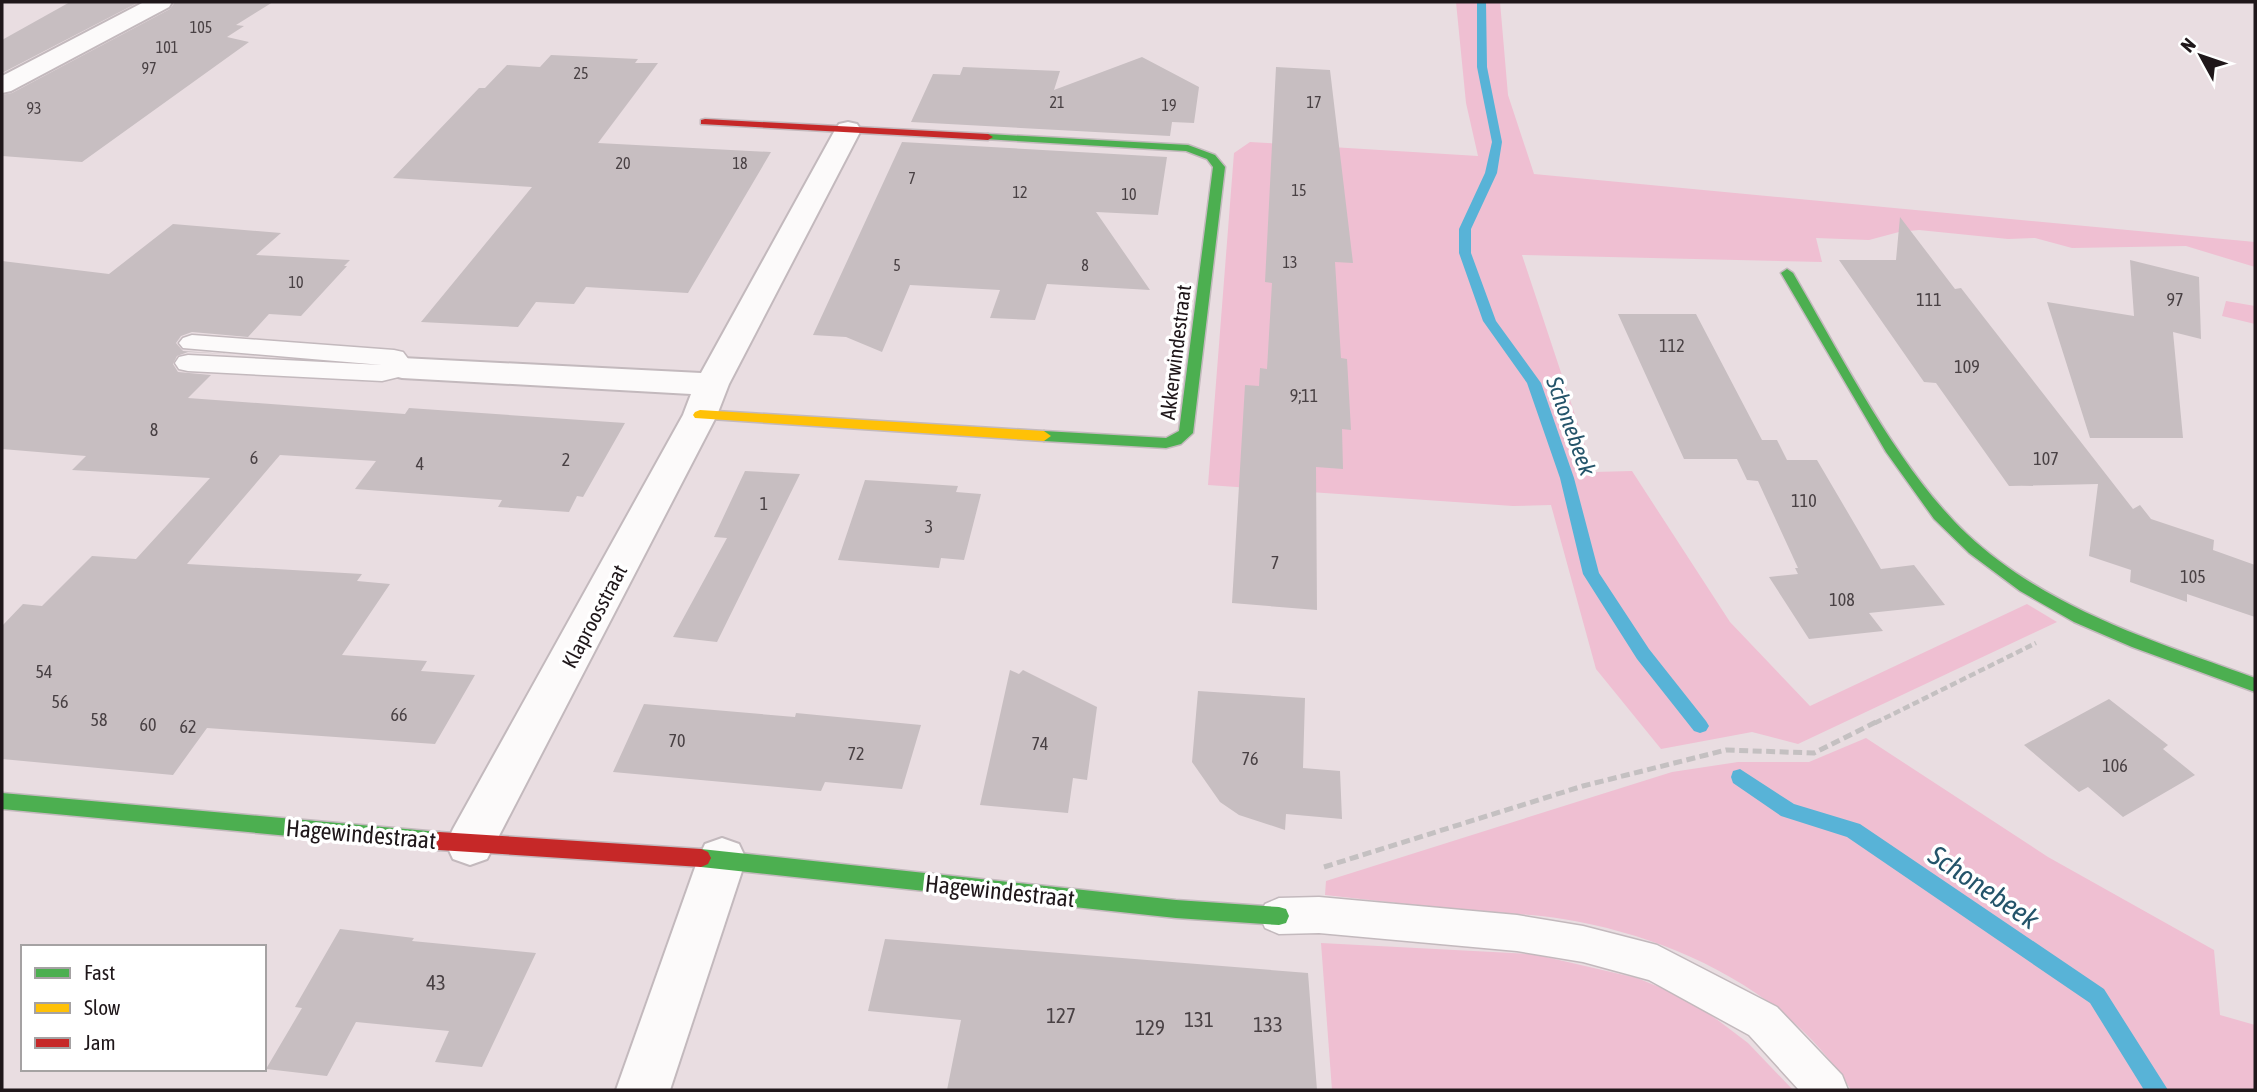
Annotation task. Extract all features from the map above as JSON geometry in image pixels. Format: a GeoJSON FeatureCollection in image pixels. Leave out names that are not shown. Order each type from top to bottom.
{"type":"FeatureCollection","features":[{"type":"Feature","properties":{"kind":"street"},"geometry":{"type":"LineString","coordinates":[[2,86],[161,2]]}},
{"type":"Feature","properties":{"kind":"street"},"geometry":{"type":"LineString","coordinates":[[705,122],[848,130]]}},
{"type":"Feature","properties":{"kind":"street","name":"Klaproosstraat"},"geometry":{"type":"LineString","coordinates":[[470,844],[848,130]]}},
{"type":"Feature","properties":{"kind":"street","name":"Akkerwindestraat"},"geometry":{"type":"LineString","coordinates":[[706,400],[1166,443],[1186,433],[1219,167],[1217,160],[1188,149],[848,130]]}},
{"type":"Feature","properties":{"kind":"street"},"geometry":{"type":"LineString","coordinates":[[1787,272],[1846,375],[1931,505],[1971,545],[2025,587],[2084,620],[2255,685]]}},
{"type":"Feature","properties":{"kind":"street"},"geometry":{"type":"LineString","coordinates":[[402,368],[706,400]]}},
{"type":"Feature","properties":{"kind":"street","name":"Hagewindestraat"},"geometry":{"type":"LineString","coordinates":[[2,801],[470,844],[722,859],[969,888],[1176,909],[1279,916]]}},
{"type":"Feature","properties":{"kind":"street"},"geometry":{"type":"LineString","coordinates":[[643,1090],[722,859]]}},
{"type":"Feature","properties":{"kind":"lane"},"geometry":{"type":"LineString","coordinates":[[190,353],[382,373],[402,368]]}},
{"type":"Feature","properties":{"kind":"lane"},"geometry":{"type":"LineString","coordinates":[[1279,916],[1319,915],[1517,933],[1583,944],[1657,964],[1763,1021],[1827,1090]]}},
{"type":"Feature","properties":{"kind":"path"},"geometry":{"type":"LineString","coordinates":[[1279,916],[1294,877],[1583,786],[1726,750],[1814,753],[2084,620]]}},
{"type":"Feature","properties":{"kind":"shaded area"},"geometry":{"type":"Polygon","coordinates":[[[1456,2],[1500,2],[1508,95],[1534,174],[2255,242],[2255,267],[2186,246],[2072,248],[2035,238],[2008,239],[1919,230],[1869,240],[1816,238],[1822,262],[1522,255],[1594,472],[1632,471],[1730,622],[1810,706],[2027,604],[2057,622],[1798,744],[1752,732],[1661,749],[1596,669],[1551,505],[1513,506],[1208,485],[1234,153],[1250,142],[1478,156],[1466,103],[1456,2]]]}},
{"type":"Feature","properties":{"kind":"shaded area"},"geometry":{"type":"Polygon","coordinates":[[[2226,301],[2255,306],[2255,324],[2222,316],[2226,301]]]}},
{"type":"Feature","properties":{"kind":"shaded area"},"geometry":{"type":"Polygon","coordinates":[[[1866,738],[2048,857],[2214,950],[2220,1015],[2255,1025],[2255,1090],[1851,1090],[1826,1055],[1796,1024],[1726,974],[1687,955],[1605,927],[1552,917],[1325,895],[1326,881],[1672,772],[1738,762],[1809,762],[1866,738]]]}},
{"type":"Feature","properties":{"kind":"shaded area"},"geometry":{"type":"Polygon","coordinates":[[[1321,943],[1533,954],[1637,978],[1684,997],[1719,1021],[1748,1043],[1793,1090],[1332,1090],[1321,943]]]}},
{"type":"Feature","properties":{"kind":"building"},"geometry":{"type":"Polygon","coordinates":[[[70,2],[139,2],[2,73],[2,40],[70,2]]]}},
{"type":"Feature","properties":{"kind":"building"},"geometry":{"type":"Polygon","coordinates":[[[175,2],[273,2],[236,25],[244,26],[227,37],[249,42],[82,162],[2,156],[2,95],[12,93],[170,9],[175,2]]]}},
{"type":"Feature","properties":{"kind":"building"},"geometry":{"type":"Polygon","coordinates":[[[551,55],[638,59],[635,63],[658,63],[598,143],[771,152],[688,293],[586,287],[574,304],[536,302],[518,327],[421,322],[532,187],[393,178],[479,88],[485,88],[507,65],[540,67],[551,55]]]}},
{"type":"Feature","properties":{"kind":"building"},"geometry":{"type":"Polygon","coordinates":[[[1142,57],[1199,87],[1194,123],[1172,122],[1170,136],[911,122],[933,74],[960,75],[963,67],[1060,71],[1054,90],[1142,57]]]}},
{"type":"Feature","properties":{"kind":"building"},"geometry":{"type":"Polygon","coordinates":[[[1276,67],[1330,70],[1353,263],[1335,262],[1341,358],[1347,359],[1351,430],[1342,429],[1343,469],[1316,467],[1317,610],[1232,603],[1245,385],[1259,386],[1260,368],[1267,369],[1272,283],[1265,282],[1276,67]]]}},
{"type":"Feature","properties":{"kind":"building"},"geometry":{"type":"Polygon","coordinates":[[[902,142],[1167,157],[1158,215],[1096,212],[1150,290],[1047,284],[1035,320],[990,318],[1000,290],[910,285],[882,352],[846,337],[813,335],[902,142]]]}},
{"type":"Feature","properties":{"kind":"building"},"geometry":{"type":"Polygon","coordinates":[[[1900,217],[1955,289],[1961,288],[2133,509],[2140,505],[2151,519],[2214,540],[2213,550],[2255,565],[2255,617],[2187,594],[2187,602],[2130,582],[2131,570],[2089,556],[2098,484],[2009,486],[1936,383],[1924,382],[1839,260],[1896,260],[1900,217]]]}},
{"type":"Feature","properties":{"kind":"building"},"geometry":{"type":"Polygon","coordinates":[[[173,224],[281,233],[256,255],[350,260],[301,316],[269,314],[248,337],[192,332],[181,336],[176,343],[183,351],[227,354],[188,352],[177,356],[173,364],[178,372],[211,375],[188,398],[405,414],[409,408],[625,423],[583,497],[577,496],[569,512],[498,507],[502,500],[355,489],[376,461],[280,455],[187,564],[362,574],[357,581],[390,584],[342,655],[427,661],[421,671],[475,675],[435,744],[207,728],[173,775],[2,759],[2,626],[23,604],[42,606],[92,556],[136,559],[210,478],[72,470],[86,456],[2,449],[2,261],[109,274],[173,224]]]}},
{"type":"Feature","properties":{"kind":"building"},"geometry":{"type":"Polygon","coordinates":[[[2130,260],[2199,277],[2201,339],[2173,332],[2183,438],[2090,438],[2047,302],[2134,316],[2130,260]]]}},
{"type":"Feature","properties":{"kind":"building"},"geometry":{"type":"Polygon","coordinates":[[[1618,314],[1696,314],[1762,440],[1777,440],[1787,460],[1817,460],[1881,569],[1914,565],[1945,605],[1869,613],[1883,631],[1809,639],[1769,577],[1798,574],[1795,568],[1798,568],[1758,481],[1747,480],[1737,459],[1684,459],[1618,314]]]}},
{"type":"Feature","properties":{"kind":"building"},"geometry":{"type":"Polygon","coordinates":[[[745,471],[800,474],[717,642],[673,637],[727,538],[714,537],[745,471]]]}},
{"type":"Feature","properties":{"kind":"building"},"geometry":{"type":"Polygon","coordinates":[[[865,480],[958,486],[956,492],[981,494],[964,560],[941,558],[939,568],[838,560],[865,480]]]}},
{"type":"Feature","properties":{"kind":"building"},"geometry":{"type":"Polygon","coordinates":[[[1010,670],[1019,674],[1023,670],[1097,707],[1087,780],[1073,778],[1068,813],[980,805],[1010,670]]]}},
{"type":"Feature","properties":{"kind":"building"},"geometry":{"type":"Polygon","coordinates":[[[1198,691],[1305,698],[1303,768],[1340,771],[1342,819],[1286,814],[1285,830],[1239,815],[1220,802],[1192,762],[1198,691]]]}},
{"type":"Feature","properties":{"kind":"building"},"geometry":{"type":"Polygon","coordinates":[[[2109,699],[2168,745],[2163,749],[2195,775],[2123,817],[2088,787],[2079,792],[2024,745],[2109,699]]]}},
{"type":"Feature","properties":{"kind":"building"},"geometry":{"type":"Polygon","coordinates":[[[644,704],[795,717],[796,713],[921,725],[902,789],[825,782],[821,791],[613,772],[644,704]]]}},
{"type":"Feature","properties":{"kind":"building"},"geometry":{"type":"Polygon","coordinates":[[[340,929],[414,938],[412,941],[536,953],[482,1067],[435,1062],[449,1031],[356,1022],[327,1076],[266,1069],[302,1008],[295,1007],[340,929]]]}},
{"type":"Feature","properties":{"kind":"building"},"geometry":{"type":"Polygon","coordinates":[[[885,939],[1308,973],[1317,1090],[947,1090],[961,1020],[868,1011],[885,939]]]}},
{"type":"Feature","properties":{"kind":"waterway","name":"Schonebeek"},"geometry":{"type":"LineString","coordinates":[[1481,2],[1482,67],[1497,142],[1491,173],[1465,229],[1465,253],[1490,321],[1534,383],[1567,478],[1591,574],[1643,654],[1700,726]]}},
{"type":"Feature","properties":{"kind":"waterway","name":"Schonebeek"},"geometry":{"type":"LineString","coordinates":[[1740,777],[1788,810],[1853,830],[2097,996],[2157,1090]]}},
{"type":"Feature","properties":{"kind":"traffic: fast"},"geometry":{"type":"LineString","coordinates":[[988,137],[1188,148],[1211,157],[1219,167],[1186,433],[1176,441],[1166,443],[1044,436]]}},
{"type":"Feature","properties":{"kind":"traffic: fast"},"geometry":{"type":"LineString","coordinates":[[1787,273],[1891,448],[1940,515],[1974,549],[2026,587],[2080,617],[2138,642],[2255,685]]}},
{"type":"Feature","properties":{"kind":"traffic: fast"},"geometry":{"type":"LineString","coordinates":[[2,801],[439,841]]}},
{"type":"Feature","properties":{"kind":"traffic: fast"},"geometry":{"type":"LineString","coordinates":[[701,858],[1176,909],[1279,916]]}},
{"type":"Feature","properties":{"kind":"traffic: slow"},"geometry":{"type":"LineString","coordinates":[[700,415],[1044,436]]}},
{"type":"Feature","properties":{"kind":"traffic: jam"},"geometry":{"type":"LineString","coordinates":[[705,122],[988,137]]}},
{"type":"Feature","properties":{"kind":"traffic: jam"},"geometry":{"type":"LineString","coordinates":[[439,841],[701,858]]}}]}
